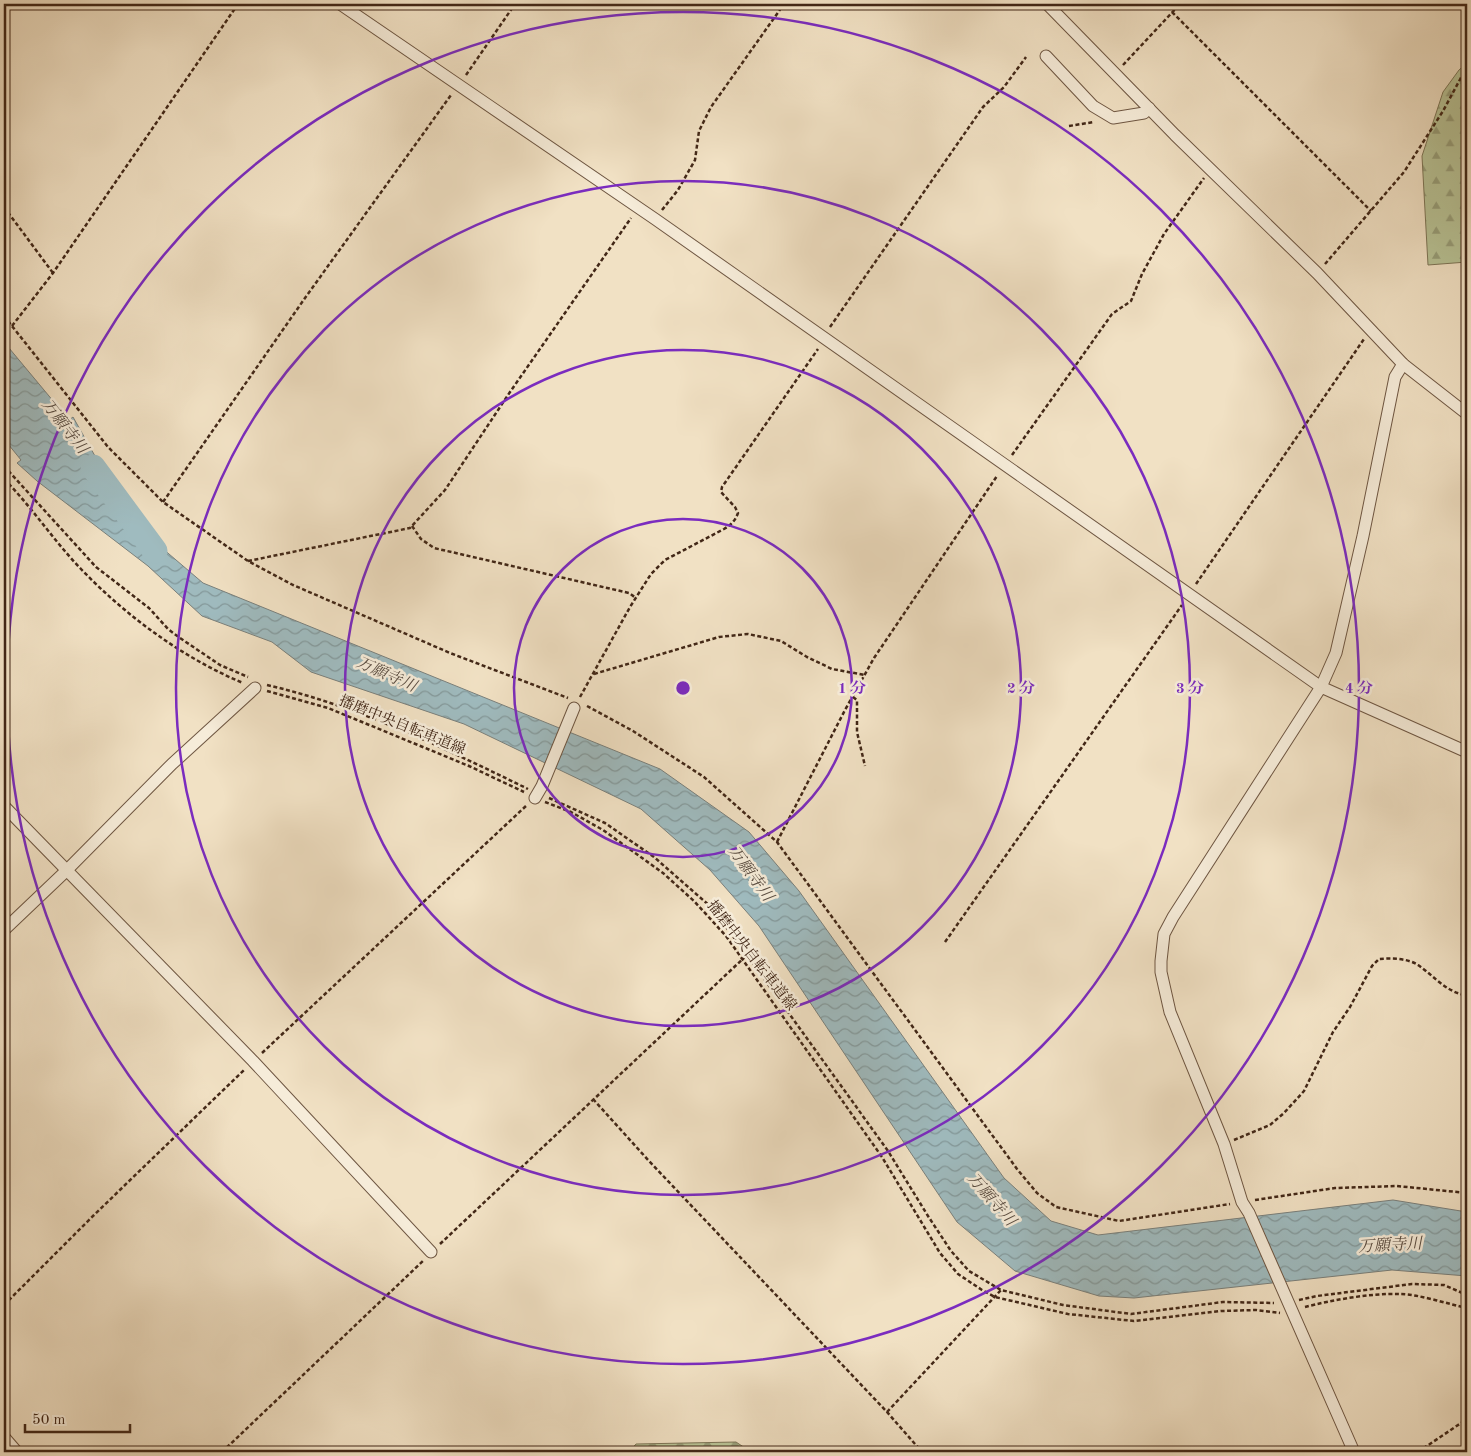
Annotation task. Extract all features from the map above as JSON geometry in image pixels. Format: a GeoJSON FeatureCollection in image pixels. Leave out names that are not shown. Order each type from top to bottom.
{"type":"FeatureCollection","features":[{"type":"Feature","properties":{"kind":"street"},"geometry":{"type":"LineString","coordinates":[[340,4],[654,219],[1321,687],[1467,752]]}},
{"type":"Feature","properties":{"kind":"street"},"geometry":{"type":"LineString","coordinates":[[1047,4],[1149,108],[1318,273],[1403,364],[1467,414]]}},
{"type":"Feature","properties":{"kind":"street"},"geometry":{"type":"LineString","coordinates":[[1046,56],[1093,106],[1110,116],[1114,118],[1144,113],[1149,108]]}},
{"type":"Feature","properties":{"kind":"street"},"geometry":{"type":"LineString","coordinates":[[1354,1452],[1289,1303],[1242,1202],[1224,1144],[1170,1012],[1161,972],[1164,934],[1190,890],[1321,687],[1336,653],[1363,536],[1395,377],[1403,364]]}},
{"type":"Feature","properties":{"kind":"street"},"geometry":{"type":"LineString","coordinates":[[4,930],[255,683]]}},
{"type":"Feature","properties":{"kind":"street"},"geometry":{"type":"LineString","coordinates":[[538,792],[576,705]]}},
{"type":"Feature","properties":{"kind":"street"},"geometry":{"type":"LineString","coordinates":[[4,806],[253,1061],[431,1252]]}},
{"type":"Feature","properties":{"kind":"street"},"geometry":{"type":"LineString","coordinates":[[4,1437],[17,1452]]}},
{"type":"Feature","properties":{"kind":"path"},"geometry":{"type":"LineString","coordinates":[[12,326],[52,273],[238,4]]}},
{"type":"Feature","properties":{"kind":"path"},"geometry":{"type":"LineString","coordinates":[[162,502],[515,4]]}},
{"type":"Feature","properties":{"kind":"path"},"geometry":{"type":"LineString","coordinates":[[654,219],[678,190],[695,160],[699,131],[711,106],[784,4]]}},
{"type":"Feature","properties":{"kind":"path"},"geometry":{"type":"LineString","coordinates":[[1115,73],[1180,4]]}},
{"type":"Feature","properties":{"kind":"path"},"geometry":{"type":"LineString","coordinates":[[1172,12],[1371,211]]}},
{"type":"Feature","properties":{"kind":"path"},"geometry":{"type":"LineString","coordinates":[[576,705],[650,574],[665,560],[732,525],[738,513],[721,492],[722,487],[984,107],[1004,87],[1026,57]]}},
{"type":"Feature","properties":{"kind":"path"},"geometry":{"type":"LineString","coordinates":[[1318,273],[1404,172],[1443,111],[1462,74],[1467,59]]}},
{"type":"Feature","properties":{"kind":"path"},"geometry":{"type":"LineString","coordinates":[[1069,126],[1107,120],[1110,116]]}},
{"type":"Feature","properties":{"kind":"path"},"geometry":{"type":"LineString","coordinates":[[777,842],[874,658],[1005,465],[1112,314],[1131,301],[1142,274],[1164,234],[1189,197],[1212,170]]}},
{"type":"Feature","properties":{"kind":"path"},"geometry":{"type":"LineString","coordinates":[[4,207],[52,273]]}},
{"type":"Feature","properties":{"kind":"path"},"geometry":{"type":"LineString","coordinates":[[248,561],[410,528],[445,490],[510,392],[638,208]]}},
{"type":"Feature","properties":{"kind":"path"},"geometry":{"type":"LineString","coordinates":[[4,316],[108,447],[162,502],[248,561],[293,585],[633,731],[704,777],[777,842],[1017,1169],[1037,1193],[1056,1207],[1119,1221],[1335,1188],[1397,1186],[1467,1193]]}},
{"type":"Feature","properties":{"kind":"path"},"geometry":{"type":"LineString","coordinates":[[945,942],[1188,595],[1371,329]]}},
{"type":"Feature","properties":{"kind":"path"},"geometry":{"type":"LineString","coordinates":[[4,466],[96,567],[149,608],[168,629],[220,664],[255,683],[333,702],[458,754],[605,823],[654,857],[711,907],[748,955],[888,1151],[951,1251],[969,1271],[1001,1290],[1063,1305],[1131,1314],[1223,1302],[1289,1303],[1317,1296],[1412,1284],[1444,1285],[1467,1295]]}},
{"type":"Feature","properties":{"kind":"path","name":"播磨中央自転車道線"},"geometry":{"type":"LineString","coordinates":[[4,478],[80,569],[120,606],[166,640],[223,674],[328,708],[538,792],[603,830],[663,873],[694,901],[726,936],[878,1150],[940,1253],[958,1274],[982,1290],[996,1297],[1068,1314],[1134,1321],[1221,1311],[1256,1310],[1281,1313],[1289,1303],[1325,1302],[1384,1294],[1401,1294],[1467,1308]]}},
{"type":"Feature","properties":{"kind":"path"},"geometry":{"type":"LineString","coordinates":[[412,526],[421,539],[434,548],[629,593],[636,598]]}},
{"type":"Feature","properties":{"kind":"path"},"geometry":{"type":"LineString","coordinates":[[594,674],[719,637],[748,634],[781,641],[807,657],[832,669],[865,676]]}},
{"type":"Feature","properties":{"kind":"path"},"geometry":{"type":"LineString","coordinates":[[853,697],[857,700],[857,732],[865,766]]}},
{"type":"Feature","properties":{"kind":"path"},"geometry":{"type":"LineString","coordinates":[[4,1305],[253,1061],[538,792]]}},
{"type":"Feature","properties":{"kind":"path"},"geometry":{"type":"LineString","coordinates":[[222,1452],[431,1252],[748,955]]}},
{"type":"Feature","properties":{"kind":"path"},"geometry":{"type":"LineString","coordinates":[[1224,1144],[1270,1125],[1304,1091],[1333,1032],[1350,1007],[1372,966],[1379,959],[1394,958],[1417,964],[1453,992],[1464,996],[1467,993]]}},
{"type":"Feature","properties":{"kind":"path"},"geometry":{"type":"LineString","coordinates":[[593,1099],[887,1412],[922,1452]]}},
{"type":"Feature","properties":{"kind":"path"},"geometry":{"type":"LineString","coordinates":[[887,1412],[1001,1290]]}},
{"type":"Feature","properties":{"kind":"path"},"geometry":{"type":"LineString","coordinates":[[1418,1452],[1467,1419]]}},
{"type":"Feature","properties":{"kind":"green space"},"geometry":{"type":"Polygon","coordinates":[[[1467,63],[1467,262],[1428,265],[1422,156],[1443,92],[1459,70],[1467,63]]]}},
{"type":"Feature","properties":{"kind":"green space"},"geometry":{"type":"Polygon","coordinates":[[[736,1442],[751,1452],[629,1452],[636,1444],[736,1442]]]}},
{"type":"Feature","properties":{"kind":"water"},"geometry":{"type":"Polygon","coordinates":[[[4,342],[69,420],[73,417],[95,456],[121,513],[203,583],[660,769],[749,832],[799,891],[1004,1178],[1051,1221],[1098,1235],[1393,1200],[1467,1212],[1467,1276],[1392,1270],[1134,1298],[1099,1296],[1015,1271],[957,1222],[759,926],[710,870],[641,809],[464,724],[311,672],[272,642],[202,616],[148,566],[37,481],[17,463],[21,460],[4,439],[4,342]]]}},
{"type":"Feature","properties":{"kind":"waterway","name":"万願寺川"},"geometry":{"type":"LineString","coordinates":[[93,467],[155,551]]}}]}
